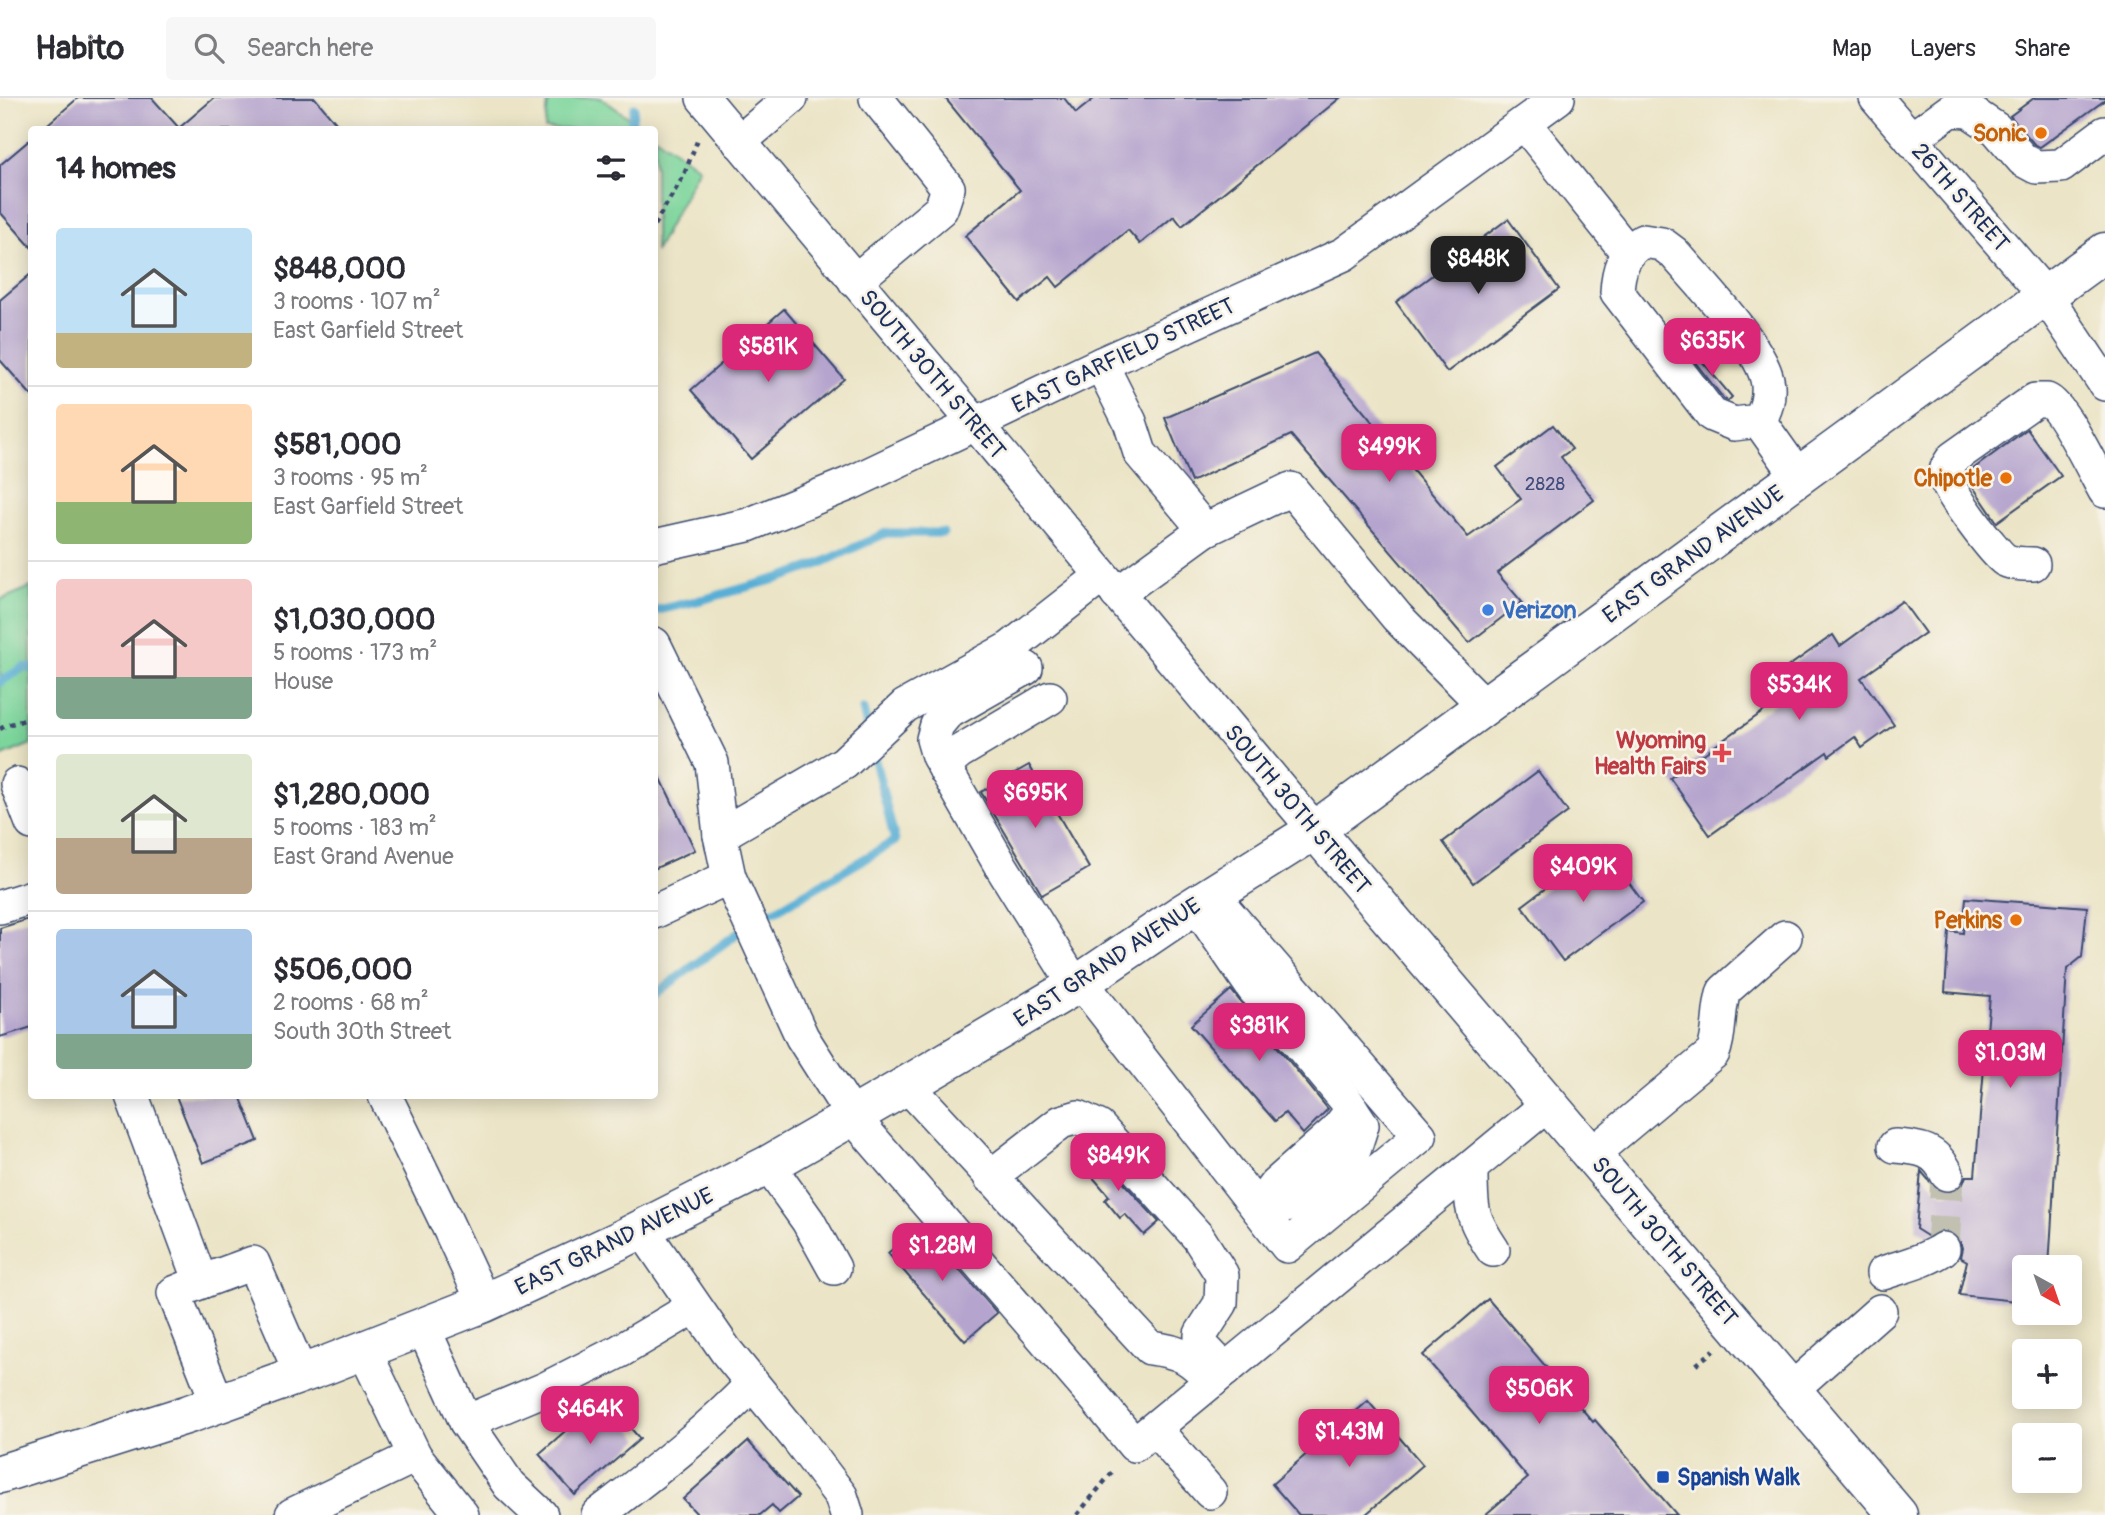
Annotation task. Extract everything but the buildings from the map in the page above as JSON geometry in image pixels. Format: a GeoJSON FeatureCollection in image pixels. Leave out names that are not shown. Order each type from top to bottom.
{"type":"FeatureCollection","features":[{"type":"Feature","properties":{"kind":"main road","name":"EAST GRAND AVENUE"},"geometry":{"type":"LineString","coordinates":[[0,1474],[218,1404],[484,1303],[642,1229],[768,1165],[853,1117],[1078,984],[1315,830],[2105,252]]}},
{"type":"Feature","properties":{"kind":"main road","name":"SOUTH 30TH STREET"},"geometry":{"type":"LineString","coordinates":[[1315,830],[1898,1515]]}},
{"type":"Feature","properties":{"kind":"street"},"geometry":{"type":"LineString","coordinates":[[739,142],[791,98]]}},
{"type":"Feature","properties":{"kind":"street"},"geometry":{"type":"LineString","coordinates":[[855,281],[941,209],[948,188],[876,98]]}},
{"type":"Feature","properties":{"kind":"street","name":"EAST GARFIELD STREET"},"geometry":{"type":"LineString","coordinates":[[658,545],[748,525],[851,483],[1101,364],[1344,254],[1558,98]]}},
{"type":"Feature","properties":{"kind":"street","name":"26TH STREET"},"geometry":{"type":"LineString","coordinates":[[1876,98],[2046,296],[2105,384]]}},
{"type":"Feature","properties":{"kind":"street","name":"SOUTH 30TH STREET"},"geometry":{"type":"LineString","coordinates":[[706,103],[1315,830]]}},
{"type":"Feature","properties":{"kind":"street"},"geometry":{"type":"LineString","coordinates":[[1911,139],[1969,104],[2023,160],[2036,167],[2061,166],[2105,133]]}},
{"type":"Feature","properties":{"kind":"street"},"geometry":{"type":"LineString","coordinates":[[1524,123],[1628,253]]}},
{"type":"Feature","properties":{"kind":"street"},"geometry":{"type":"LineString","coordinates":[[1643,242],[1662,244],[1674,253],[1752,347],[1768,383],[1767,406],[1759,421],[1734,425],[1712,415],[1617,292],[1623,260],[1634,246],[1643,242]]}},
{"type":"Feature","properties":{"kind":"street"},"geometry":{"type":"LineString","coordinates":[[1101,364],[1130,422],[1140,453],[1205,530]]}},
{"type":"Feature","properties":{"kind":"street"},"geometry":{"type":"LineString","coordinates":[[2033,564],[2004,559],[1957,502],[1946,480],[1946,469],[1952,458],[2035,400],[2046,400],[2055,405],[2070,427],[2105,491]]}},
{"type":"Feature","properties":{"kind":"street"},"geometry":{"type":"LineString","coordinates":[[1759,421],[1798,477]]}},
{"type":"Feature","properties":{"kind":"street"},"geometry":{"type":"LineString","coordinates":[[720,835],[844,763],[905,706],[1010,648],[1110,585],[1205,530],[1291,489],[1397,617],[1485,706]]}},
{"type":"Feature","properties":{"kind":"street"},"geometry":{"type":"LineString","coordinates":[[658,652],[712,763],[720,835],[729,877],[802,1037],[853,1117],[1098,1401],[1210,1492]]}},
{"type":"Feature","properties":{"kind":"street"},"geometry":{"type":"LineString","coordinates":[[1026,668],[947,713],[937,725],[933,739],[938,756],[1006,875],[1078,984],[1287,1246],[1420,1136],[1204,900]]}},
{"type":"Feature","properties":{"kind":"street"},"geometry":{"type":"LineString","coordinates":[[947,771],[951,759],[959,752],[1050,698]]}},
{"type":"Feature","properties":{"kind":"street"},"geometry":{"type":"LineString","coordinates":[[16,784],[28,813]]}},
{"type":"Feature","properties":{"kind":"street"},"geometry":{"type":"LineString","coordinates":[[658,910],[729,877]]}},
{"type":"Feature","properties":{"kind":"street"},"geometry":{"type":"LineString","coordinates":[[0,907],[28,898]]}},
{"type":"Feature","properties":{"kind":"street"},"geometry":{"type":"LineString","coordinates":[[1204,900],[1253,988],[1352,1110],[1336,1130],[1275,1185],[1258,1208]]}},
{"type":"Feature","properties":{"kind":"street"},"geometry":{"type":"LineString","coordinates":[[1591,1155],[1713,1053],[1718,1039],[1720,1002],[1724,991],[1785,937]]}},
{"type":"Feature","properties":{"kind":"street"},"geometry":{"type":"LineString","coordinates":[[907,1085],[1150,1349],[1168,1350],[1219,1376]]}},
{"type":"Feature","properties":{"kind":"street"},"geometry":{"type":"LineString","coordinates":[[133,1099],[201,1282]]}},
{"type":"Feature","properties":{"kind":"street"},"geometry":{"type":"LineString","coordinates":[[386,1099],[484,1303]]}},
{"type":"Feature","properties":{"kind":"street"},"geometry":{"type":"LineString","coordinates":[[1144,1437],[1548,1104]]}},
{"type":"Feature","properties":{"kind":"street"},"geometry":{"type":"LineString","coordinates":[[990,1177],[1061,1122],[1078,1117],[1099,1127],[1198,1237],[1223,1275],[1221,1303],[1201,1334],[1168,1350]]}},
{"type":"Feature","properties":{"kind":"street"},"geometry":{"type":"LineString","coordinates":[[1895,1146],[1916,1147],[1931,1152],[1947,1174]]}},
{"type":"Feature","properties":{"kind":"street"},"geometry":{"type":"LineString","coordinates":[[768,1165],[808,1221],[834,1268]]}},
{"type":"Feature","properties":{"kind":"street"},"geometry":{"type":"LineString","coordinates":[[1471,1168],[1471,1207],[1479,1229],[1493,1250]]}},
{"type":"Feature","properties":{"kind":"street"},"geometry":{"type":"LineString","coordinates":[[642,1229],[726,1351],[841,1496],[847,1515]]}},
{"type":"Feature","properties":{"kind":"street"},"geometry":{"type":"LineString","coordinates":[[1883,1273],[1943,1249]]}},
{"type":"Feature","properties":{"kind":"street"},"geometry":{"type":"LineString","coordinates":[[218,1404],[174,1293],[253,1263],[301,1374]]}},
{"type":"Feature","properties":{"kind":"street"},"geometry":{"type":"LineString","coordinates":[[466,1422],[545,1389],[620,1351],[694,1307]]}},
{"type":"Feature","properties":{"kind":"street"},"geometry":{"type":"LineString","coordinates":[[1791,1390],[1880,1311]]}},
{"type":"Feature","properties":{"kind":"street"},"geometry":{"type":"LineString","coordinates":[[423,1327],[466,1422],[509,1485],[541,1515]]}},
{"type":"Feature","properties":{"kind":"street"},"geometry":{"type":"LineString","coordinates":[[1201,1334],[1201,1345],[1219,1376]]}},
{"type":"Feature","properties":{"kind":"street"},"geometry":{"type":"LineString","coordinates":[[364,1350],[415,1456],[462,1515]]}},
{"type":"Feature","properties":{"kind":"street"},"geometry":{"type":"LineString","coordinates":[[598,1515],[668,1461],[752,1384]]}},
{"type":"Feature","properties":{"kind":"street"},"geometry":{"type":"LineString","coordinates":[[292,1515],[415,1456]]}},
{"type":"Feature","properties":{"kind":"path"},"geometry":{"type":"LineString","coordinates":[[658,218],[683,177],[706,103]]}},
{"type":"Feature","properties":{"kind":"path"},"geometry":{"type":"LineString","coordinates":[[0,729],[28,719]]}},
{"type":"Feature","properties":{"kind":"path"},"geometry":{"type":"LineString","coordinates":[[1077,1515],[1144,1437]]}},
{"type":"Feature","properties":{"kind":"green space"},"geometry":{"type":"Polygon","coordinates":[[[547,98],[601,98],[641,126],[545,126],[547,98]]]}},
{"type":"Feature","properties":{"kind":"green space"},"geometry":{"type":"Polygon","coordinates":[[[658,138],[699,168],[658,246],[658,138]]]}},
{"type":"Feature","properties":{"kind":"green space"},"geometry":{"type":"Polygon","coordinates":[[[28,588],[28,745],[0,757],[0,600],[28,588]]]}},
{"type":"Feature","properties":{"kind":"waterway"},"geometry":{"type":"LineString","coordinates":[[631,126],[634,108]]}},
{"type":"Feature","properties":{"kind":"waterway"},"geometry":{"type":"LineString","coordinates":[[658,610],[786,576],[817,565],[886,533],[943,533]]}},
{"type":"Feature","properties":{"kind":"waterway"},"geometry":{"type":"LineString","coordinates":[[0,682],[24,667],[28,668]]}},
{"type":"Feature","properties":{"kind":"waterway"},"geometry":{"type":"LineString","coordinates":[[863,709],[868,731]]}},
{"type":"Feature","properties":{"kind":"waterway"},"geometry":{"type":"LineString","coordinates":[[658,992],[765,913],[777,910],[895,841],[872,748]]}},
{"type":"Feature","properties":{"kind":"tunnel"},"geometry":{"type":"LineString","coordinates":[[1943,1249],[1947,1174]]}},
{"type":"Feature","properties":{"kind":"place","name":"Sonic"},"geometry":{"type":"Point","coordinates":[2041,133]}},
{"type":"Feature","properties":{"kind":"place","name":"Chipotle"},"geometry":{"type":"Point","coordinates":[2006,478]}},
{"type":"Feature","properties":{"kind":"place","name":"Verizon"},"geometry":{"type":"Point","coordinates":[1488,610]}},
{"type":"Feature","properties":{"kind":"place","name":"Wyoming Health Fairs"},"geometry":{"type":"Point","coordinates":[1722,753]}},
{"type":"Feature","properties":{"kind":"place","name":"Perkins"},"geometry":{"type":"Point","coordinates":[2016,920]}},
{"type":"Feature","properties":{"kind":"place","name":"Spanish Walk"},"geometry":{"type":"Point","coordinates":[1663,1477]}}]}
